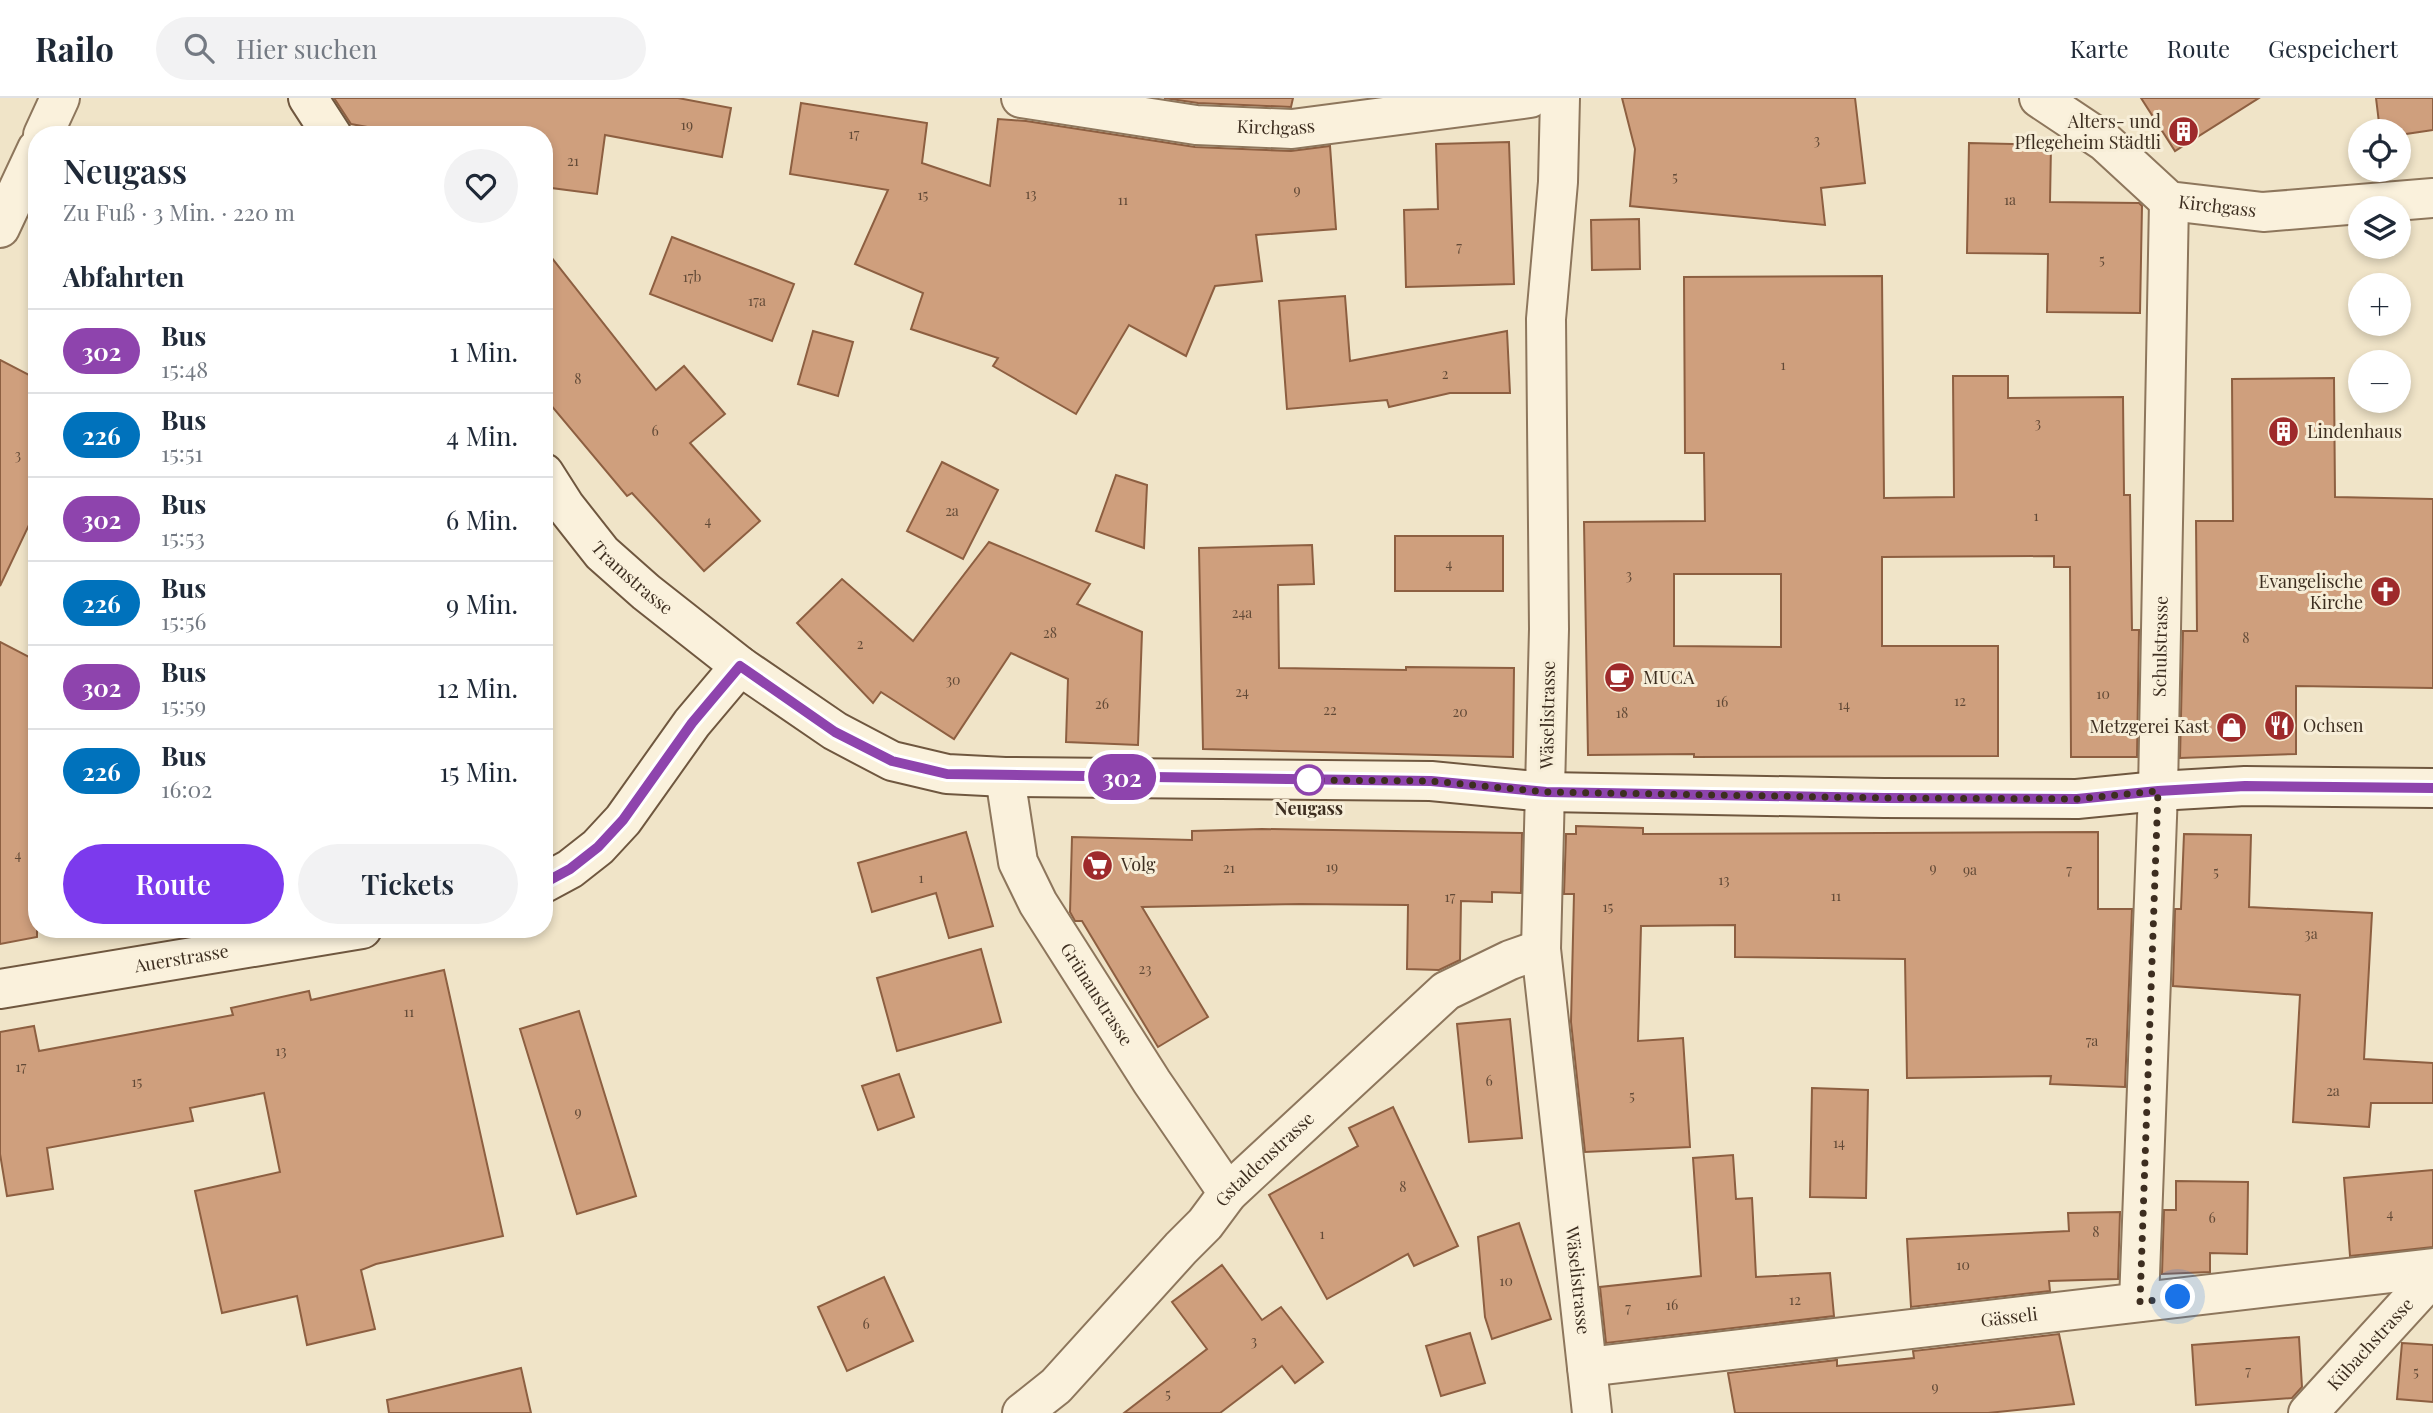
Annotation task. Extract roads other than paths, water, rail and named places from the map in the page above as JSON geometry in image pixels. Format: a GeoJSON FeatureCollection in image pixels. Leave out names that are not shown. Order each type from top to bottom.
{"type":"FeatureCollection","features":[{"type":"Feature","properties":{"kind":"street"},"geometry":{"type":"LineString","coordinates":[[47,126],[60,98]]}},
{"type":"Feature","properties":{"kind":"street"},"geometry":{"type":"LineString","coordinates":[[308,98],[326,126]]}},
{"type":"Feature","properties":{"kind":"street","name":"Kirchgass"},"geometry":{"type":"LineString","coordinates":[[1021,98],[1196,125],[1292,129],[1530,98]]}},
{"type":"Feature","properties":{"kind":"street","name":"Wäselistrasse"},"geometry":{"type":"LineString","coordinates":[[1559,98],[1558,182],[1546,319],[1549,615],[1541,949],[1592,1413]]}},
{"type":"Feature","properties":{"kind":"street","name":"Kirchgass"},"geometry":{"type":"LineString","coordinates":[[2039,98],[2105,142],[2169,201],[2263,212],[2433,198]]}},
{"type":"Feature","properties":{"kind":"street"},"geometry":{"type":"LineString","coordinates":[[0,228],[28,168]]}},
{"type":"Feature","properties":{"kind":"street","name":"Schulstrasse"},"geometry":{"type":"LineString","coordinates":[[2140,1302],[2158,791],[2169,201]]}},
{"type":"Feature","properties":{"kind":"street","name":"Tramstrasse"},"geometry":{"type":"LineString","coordinates":[[553,487],[602,553],[674,615],[740,666]]}},
{"type":"Feature","properties":{"kind":"street"},"geometry":{"type":"LineString","coordinates":[[553,878],[570,869],[623,820],[692,723],[740,666],[835,732],[892,761],[947,774],[1431,781],[1546,792],[2077,799],[2245,786],[2433,788]]}},
{"type":"Feature","properties":{"kind":"street","name":"Grünaustrasse"},"geometry":{"type":"LineString","coordinates":[[1005,776],[1018,862],[1038,903],[1152,1082],[1228,1193]]}},
{"type":"Feature","properties":{"kind":"street","name":"Auerstrasse"},"geometry":{"type":"LineString","coordinates":[[0,989],[308,938]]}},
{"type":"Feature","properties":{"kind":"street","name":"Gstaldenstrasse"},"geometry":{"type":"LineString","coordinates":[[1022,1413],[1056,1386],[1205,1224],[1228,1193],[1446,991],[1510,960],[1541,949]]}},
{"type":"Feature","properties":{"kind":"street","name":"Gässeli"},"geometry":{"type":"LineString","coordinates":[[1587,1367],[2433,1268]]}},
{"type":"Feature","properties":{"kind":"street","name":"Kübachstrasse"},"geometry":{"type":"LineString","coordinates":[[2308,1413],[2433,1276]]}},
{"type":"Feature","properties":{"kind":"place","name":"Alters- und Pflegeheim Städtli"},"geometry":{"type":"Point","coordinates":[2184,132]}},
{"type":"Feature","properties":{"kind":"place","name":"Lindenhaus"},"geometry":{"type":"Point","coordinates":[2284,432]}},
{"type":"Feature","properties":{"kind":"place","name":"Evangelische Kirche"},"geometry":{"type":"Point","coordinates":[2386,592]}},
{"type":"Feature","properties":{"kind":"place","name":"MUCA"},"geometry":{"type":"Point","coordinates":[1620,678]}},
{"type":"Feature","properties":{"kind":"place","name":"Ochsen"},"geometry":{"type":"Point","coordinates":[2280,726]}},
{"type":"Feature","properties":{"kind":"place","name":"Metzgerei Kast"},"geometry":{"type":"Point","coordinates":[2232,727]}},
{"type":"Feature","properties":{"kind":"place","name":"Neugass"},"geometry":{"type":"Point","coordinates":[1309,780]}},
{"type":"Feature","properties":{"kind":"place","name":"Volg"},"geometry":{"type":"Point","coordinates":[1098,865]}}]}
